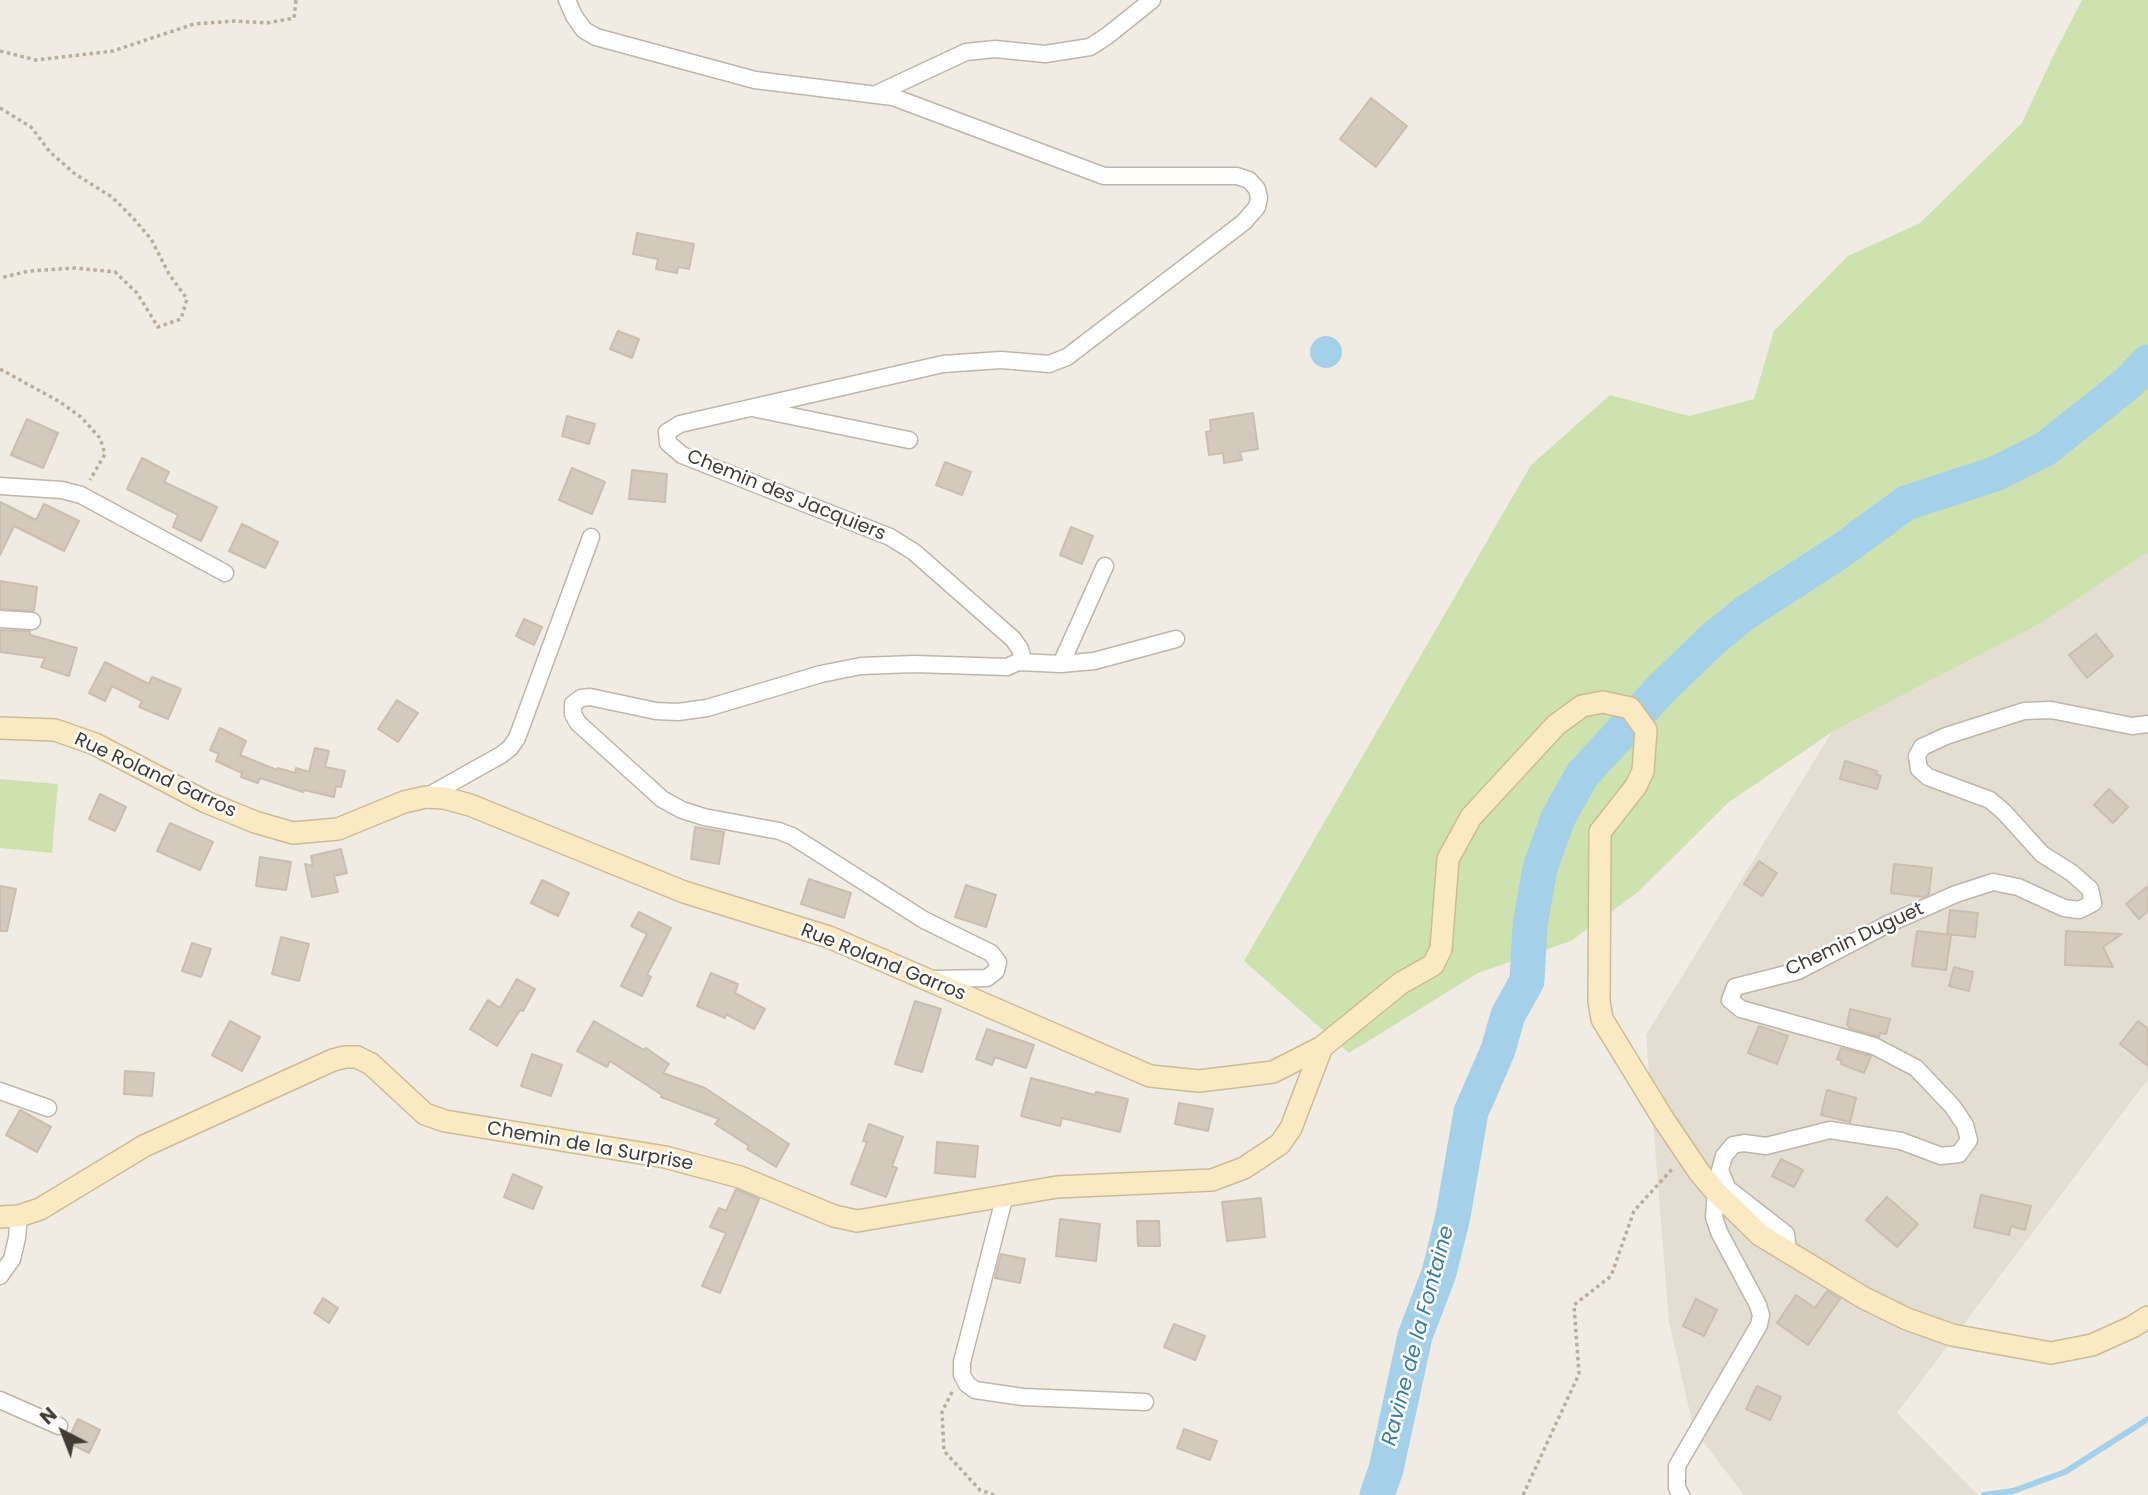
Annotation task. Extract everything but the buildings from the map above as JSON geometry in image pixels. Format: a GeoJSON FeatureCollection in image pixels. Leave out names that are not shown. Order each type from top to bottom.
{"type":"FeatureCollection","features":[{"type":"Feature","properties":{"kind":"main road","name":"Rue Roland Garros"},"geometry":{"type":"LineString","coordinates":[[0,728],[55,730],[94,744],[206,802],[255,822],[293,833],[338,829],[404,802],[426,797],[444,798],[470,805],[684,892],[829,937],[1150,1076],[1199,1081],[1273,1072],[1322,1047],[1401,983],[1433,965],[1441,949],[1448,859],[1471,817],[1556,725],[1582,706],[1603,702],[1630,708],[1646,730],[1643,771],[1636,786],[1600,832],[1599,1002],[1602,1018],[1686,1153]]}},
{"type":"Feature","properties":{"kind":"main road","name":"Chemin de la Surprise"},"geometry":{"type":"LineString","coordinates":[[9,1216],[40,1209],[145,1146],[333,1060],[357,1057],[382,1072],[425,1114],[445,1121],[665,1157],[740,1177],[834,1216],[857,1221],[1057,1187],[1212,1180],[1244,1168],[1280,1144],[1292,1128],[1322,1047]]}},
{"type":"Feature","properties":{"kind":"main road"},"geometry":{"type":"LineString","coordinates":[[1686,1153],[1716,1192],[1760,1235],[1864,1298],[1907,1319],[1952,1335],[2051,1353],[2092,1345],[2148,1317]]}},
{"type":"Feature","properties":{"kind":"street"},"geometry":{"type":"LineString","coordinates":[[568,0],[574,16],[584,30],[596,37],[755,80],[876,94],[966,52],[995,49],[1045,54],[1090,47],[1152,0]]}},
{"type":"Feature","properties":{"kind":"street","name":"Chemin des Jacquiers"},"geometry":{"type":"LineString","coordinates":[[876,94],[911,102],[1104,176],[1237,176],[1249,180],[1258,188],[1257,207],[1244,222],[1067,357],[1049,364],[1001,360],[943,364],[674,426],[667,432],[668,443],[682,455],[870,528],[914,552],[1013,639],[1022,656],[1018,662]]}},
{"type":"Feature","properties":{"kind":"street"},"geometry":{"type":"LineString","coordinates":[[750,408],[909,440]]}},
{"type":"Feature","properties":{"kind":"street"},"geometry":{"type":"LineString","coordinates":[[0,486],[62,490],[81,495],[225,573]]}},
{"type":"Feature","properties":{"kind":"street"},"geometry":{"type":"LineString","coordinates":[[426,797],[501,755],[517,738],[591,537]]}},
{"type":"Feature","properties":{"kind":"street"},"geometry":{"type":"LineString","coordinates":[[1060,664],[1105,566]]}},
{"type":"Feature","properties":{"kind":"street"},"geometry":{"type":"LineString","coordinates":[[0,619],[32,621]]}},
{"type":"Feature","properties":{"kind":"street"},"geometry":{"type":"LineString","coordinates":[[925,979],[987,978],[996,971],[998,962],[991,953],[924,920],[792,836],[704,817],[662,800],[578,723],[573,714],[573,704],[581,698],[590,697],[656,711],[678,712],[707,708],[821,674],[861,666],[914,664],[1007,667],[1018,662],[1060,664],[1094,661],[1176,639]]}},
{"type":"Feature","properties":{"kind":"street","name":"Chemin Duguet"},"geometry":{"type":"LineString","coordinates":[[1788,1252],[1786,1234],[1727,1188],[1720,1170],[1724,1156],[1733,1145],[1744,1143],[1766,1146],[1830,1130],[1901,1141],[1941,1156],[1959,1154],[1969,1140],[1965,1125],[1953,1107],[1916,1068],[1874,1046],[1741,1009],[1730,1000],[1735,986],[1798,971],[1888,924],[1956,894],[1993,882],[2018,887],[2064,908],[2079,910],[2093,903],[2090,889],[2072,873],[2042,854],[1990,800],[1928,777],[1919,769],[1917,756],[1922,747],[1946,736],[2024,711],[2051,710],[2133,726],[2148,724]]}},
{"type":"Feature","properties":{"kind":"street"},"geometry":{"type":"LineString","coordinates":[[0,1091],[48,1108]]}},
{"type":"Feature","properties":{"kind":"street"},"geometry":{"type":"LineString","coordinates":[[1681,1495],[1677,1489],[1677,1466],[1759,1325],[1761,1315],[1716,1224],[1716,1192]]}},
{"type":"Feature","properties":{"kind":"street"},"geometry":{"type":"LineString","coordinates":[[1005,1195],[962,1363],[962,1375],[967,1384],[975,1390],[1023,1397],[1145,1402]]}},
{"type":"Feature","properties":{"kind":"street"},"geometry":{"type":"LineString","coordinates":[[0,1276],[12,1259],[17,1238],[9,1216]]}},
{"type":"Feature","properties":{"kind":"street"},"geometry":{"type":"LineString","coordinates":[[2,1404],[59,1426]]}},
{"type":"Feature","properties":{"kind":"path"},"geometry":{"type":"LineString","coordinates":[[0,51],[36,60],[113,51],[194,24],[235,21],[267,23],[294,18],[296,0]]}},
{"type":"Feature","properties":{"kind":"path"},"geometry":{"type":"LineString","coordinates":[[0,108],[31,127],[50,152],[75,174],[112,197],[133,218],[150,239],[169,274],[187,299],[180,319],[158,327],[137,293],[115,272],[75,268],[29,271],[0,278]]}},
{"type":"Feature","properties":{"kind":"path"},"geometry":{"type":"LineString","coordinates":[[0,369],[60,402],[81,417],[100,438],[105,454],[81,495]]}},
{"type":"Feature","properties":{"kind":"path"},"geometry":{"type":"LineString","coordinates":[[1523,1495],[1579,1374],[1574,1305],[1611,1276],[1634,1212],[1686,1153]]}},
{"type":"Feature","properties":{"kind":"path"},"geometry":{"type":"LineString","coordinates":[[962,1375],[942,1412],[944,1451],[980,1490],[994,1495]]}},
{"type":"Feature","properties":{"kind":"shaded area"},"geometry":{"type":"Polygon","coordinates":[[[2148,552],[2148,1079],[1897,1413],[1978,1495],[1744,1495],[1694,1430],[1669,1322],[1646,1035],[1832,732],[2043,622],[2148,552]]]}},
{"type":"Feature","properties":{"kind":"green space"},"geometry":{"type":"Polygon","coordinates":[[[2082,0],[2148,0],[2148,552],[2043,622],[1832,732],[1729,802],[1638,892],[1571,941],[1478,973],[1349,1053],[1244,961],[1531,465],[1610,395],[1689,416],[1754,399],[1774,331],[1848,256],[1920,223],[2022,123],[2082,0]]]}},
{"type":"Feature","properties":{"kind":"green space"},"geometry":{"type":"Polygon","coordinates":[[[0,779],[58,784],[52,853],[0,848],[0,779]]]}},
{"type":"Feature","properties":{"kind":"water"},"geometry":{"type":"Polygon","coordinates":[[[1326,336],[1337,341],[1342,352],[1337,363],[1326,368],[1315,363],[1310,352],[1315,341],[1326,336]]]}},
{"type":"Feature","properties":{"kind":"waterway","name":"Ravine de la Fontaine"},"geometry":{"type":"LineString","coordinates":[[1377,1495],[1386,1469],[1415,1336],[1439,1273],[1453,1216],[1471,1112],[1498,1050],[1508,1015],[1527,981],[1530,925],[1540,868],[1558,818],[1582,775],[1662,688],[1714,638],[1745,613],[1842,550],[1906,503],[1995,474],[2045,449],[2128,383],[2148,362]]}},
{"type":"Feature","properties":{"kind":"waterway"},"geometry":{"type":"LineString","coordinates":[[1984,1495],[2013,1491],[2065,1472],[2148,1419]]}}]}
